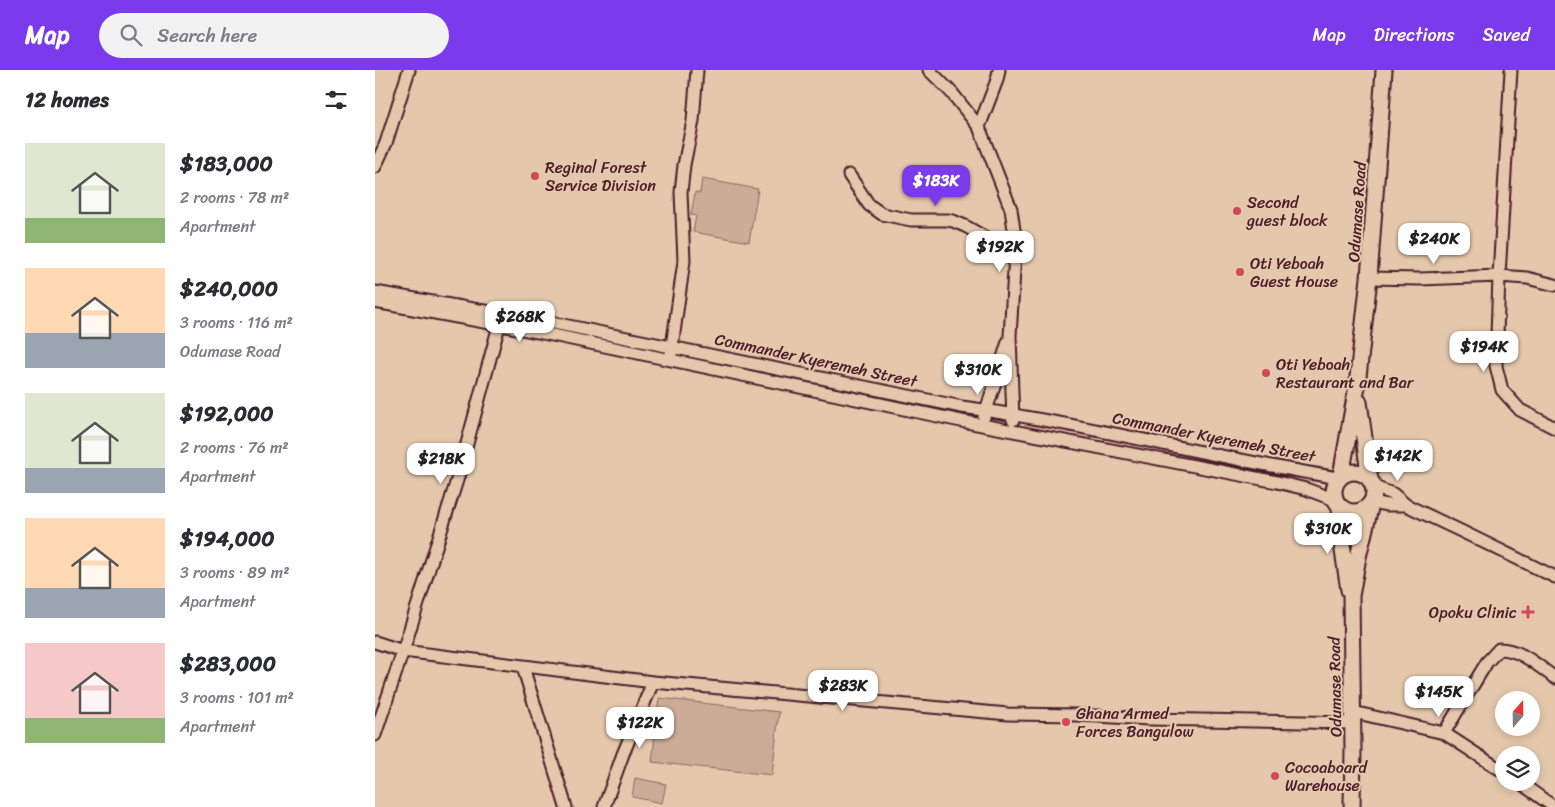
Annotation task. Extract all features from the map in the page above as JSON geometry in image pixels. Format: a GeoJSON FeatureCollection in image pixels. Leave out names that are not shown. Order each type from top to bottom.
{"type":"FeatureCollection","features":[{"type":"Feature","properties":{"kind":"main road","name":"Odumase Road"},"geometry":{"type":"LineString","coordinates":[[1340,477],[1357,386],[1369,278],[1384,70]]}},
{"type":"Feature","properties":{"kind":"main road","name":"Odumase Road"},"geometry":{"type":"LineString","coordinates":[[1357,386],[1364,446],[1372,483]]}},
{"type":"Feature","properties":{"kind":"main road"},"geometry":{"type":"LineString","coordinates":[[1348,472],[1364,474],[1372,483],[1374,495],[1371,503],[1360,512],[1346,511],[1337,503],[1334,488],[1340,477],[1348,472]]}},
{"type":"Feature","properties":{"kind":"main road","name":"Odumase Road"},"geometry":{"type":"LineString","coordinates":[[1337,503],[1343,560],[1351,596]]}},
{"type":"Feature","properties":{"kind":"main road","name":"Odumase Road"},"geometry":{"type":"LineString","coordinates":[[1352,807],[1351,596],[1371,503]]}},
{"type":"Feature","properties":{"kind":"street"},"geometry":{"type":"LineString","coordinates":[[375,167],[386,143],[409,70]]}},
{"type":"Feature","properties":{"kind":"street"},"geometry":{"type":"LineString","coordinates":[[670,359],[684,261],[681,192],[684,165],[693,121],[697,70]]}},
{"type":"Feature","properties":{"kind":"street"},"geometry":{"type":"LineString","coordinates":[[929,70],[952,93],[979,127],[1011,209],[1015,254],[1010,336],[1014,414],[1012,430]]}},
{"type":"Feature","properties":{"kind":"street"},"geometry":{"type":"LineString","coordinates":[[979,127],[999,70]]}},
{"type":"Feature","properties":{"kind":"street"},"geometry":{"type":"LineString","coordinates":[[1511,70],[1499,276],[1496,366],[1502,390],[1520,410],[1555,428]]}},
{"type":"Feature","properties":{"kind":"street"},"geometry":{"type":"LineString","coordinates":[[849,175],[869,205],[882,214],[911,220],[953,221],[1015,254]]}},
{"type":"Feature","properties":{"kind":"street"},"geometry":{"type":"LineString","coordinates":[[1369,278],[1420,279],[1499,276],[1527,278],[1555,285]]}},
{"type":"Feature","properties":{"kind":"street","name":"Commander Kyeremeh Street"},"geometry":{"type":"LineString","coordinates":[[375,292],[502,313],[962,407],[1014,414],[1279,467],[1340,477]]}},
{"type":"Feature","properties":{"kind":"street","name":"Commander Kyeremeh Street"},"geometry":{"type":"LineString","coordinates":[[375,302],[670,359],[982,425],[1277,482],[1306,489],[1337,503]]}},
{"type":"Feature","properties":{"kind":"street"},"geometry":{"type":"LineString","coordinates":[[375,735],[458,477],[502,313]]}},
{"type":"Feature","properties":{"kind":"street"},"geometry":{"type":"LineString","coordinates":[[982,425],[985,410],[1010,336]]}},
{"type":"Feature","properties":{"kind":"street"},"geometry":{"type":"LineString","coordinates":[[1372,483],[1393,494],[1406,505],[1555,577]]}},
{"type":"Feature","properties":{"kind":"street"},"geometry":{"type":"LineString","coordinates":[[1371,503],[1387,506],[1406,505]]}},
{"type":"Feature","properties":{"kind":"street"},"geometry":{"type":"LineString","coordinates":[[375,642],[403,651],[653,682],[1008,714],[1150,719],[1353,718],[1443,733],[1495,766]]}},
{"type":"Feature","properties":{"kind":"street"},"geometry":{"type":"LineString","coordinates":[[1443,733],[1487,662],[1499,649],[1507,649],[1519,654],[1555,678]]}},
{"type":"Feature","properties":{"kind":"street"},"geometry":{"type":"LineString","coordinates":[[523,667],[566,807]]}},
{"type":"Feature","properties":{"kind":"street"},"geometry":{"type":"LineString","coordinates":[[604,807],[620,762],[653,682]]}},
{"type":"Feature","properties":{"kind":"street"},"geometry":{"type":"LineString","coordinates":[[1532,791],[1554,807]]}},
{"type":"Feature","properties":{"kind":"shaded area"},"geometry":{"type":"Polygon","coordinates":[[[702,179],[758,189],[749,242],[693,232],[696,216],[691,215],[695,192],[700,193],[702,179]]]}},
{"type":"Feature","properties":{"kind":"shaded area"},"geometry":{"type":"Polygon","coordinates":[[[659,698],[779,712],[772,775],[652,762],[659,698]]]}},
{"type":"Feature","properties":{"kind":"shaded area"},"geometry":{"type":"Polygon","coordinates":[[[635,778],[666,784],[662,803],[632,797],[635,778]]]}},
{"type":"Feature","properties":{"kind":"place","name":"Reginal Forest Service Division"},"geometry":{"type":"Point","coordinates":[535,176]}},
{"type":"Feature","properties":{"kind":"place","name":"Second guest block"},"geometry":{"type":"Point","coordinates":[1237,211]}},
{"type":"Feature","properties":{"kind":"place","name":"Oti Yeboah Guest House"},"geometry":{"type":"Point","coordinates":[1240,272]}},
{"type":"Feature","properties":{"kind":"place","name":"Oti Yeboah Restaurant and Bar"},"geometry":{"type":"Point","coordinates":[1266,373]}},
{"type":"Feature","properties":{"kind":"place","name":"Opoku Clinic"},"geometry":{"type":"Point","coordinates":[1528,612]}},
{"type":"Feature","properties":{"kind":"place","name":"Ghana Armed Forces Bangulow"},"geometry":{"type":"Point","coordinates":[1066,722]}},
{"type":"Feature","properties":{"kind":"place","name":"Cocoaboard Warehouse"},"geometry":{"type":"Point","coordinates":[1275,776]}}]}
